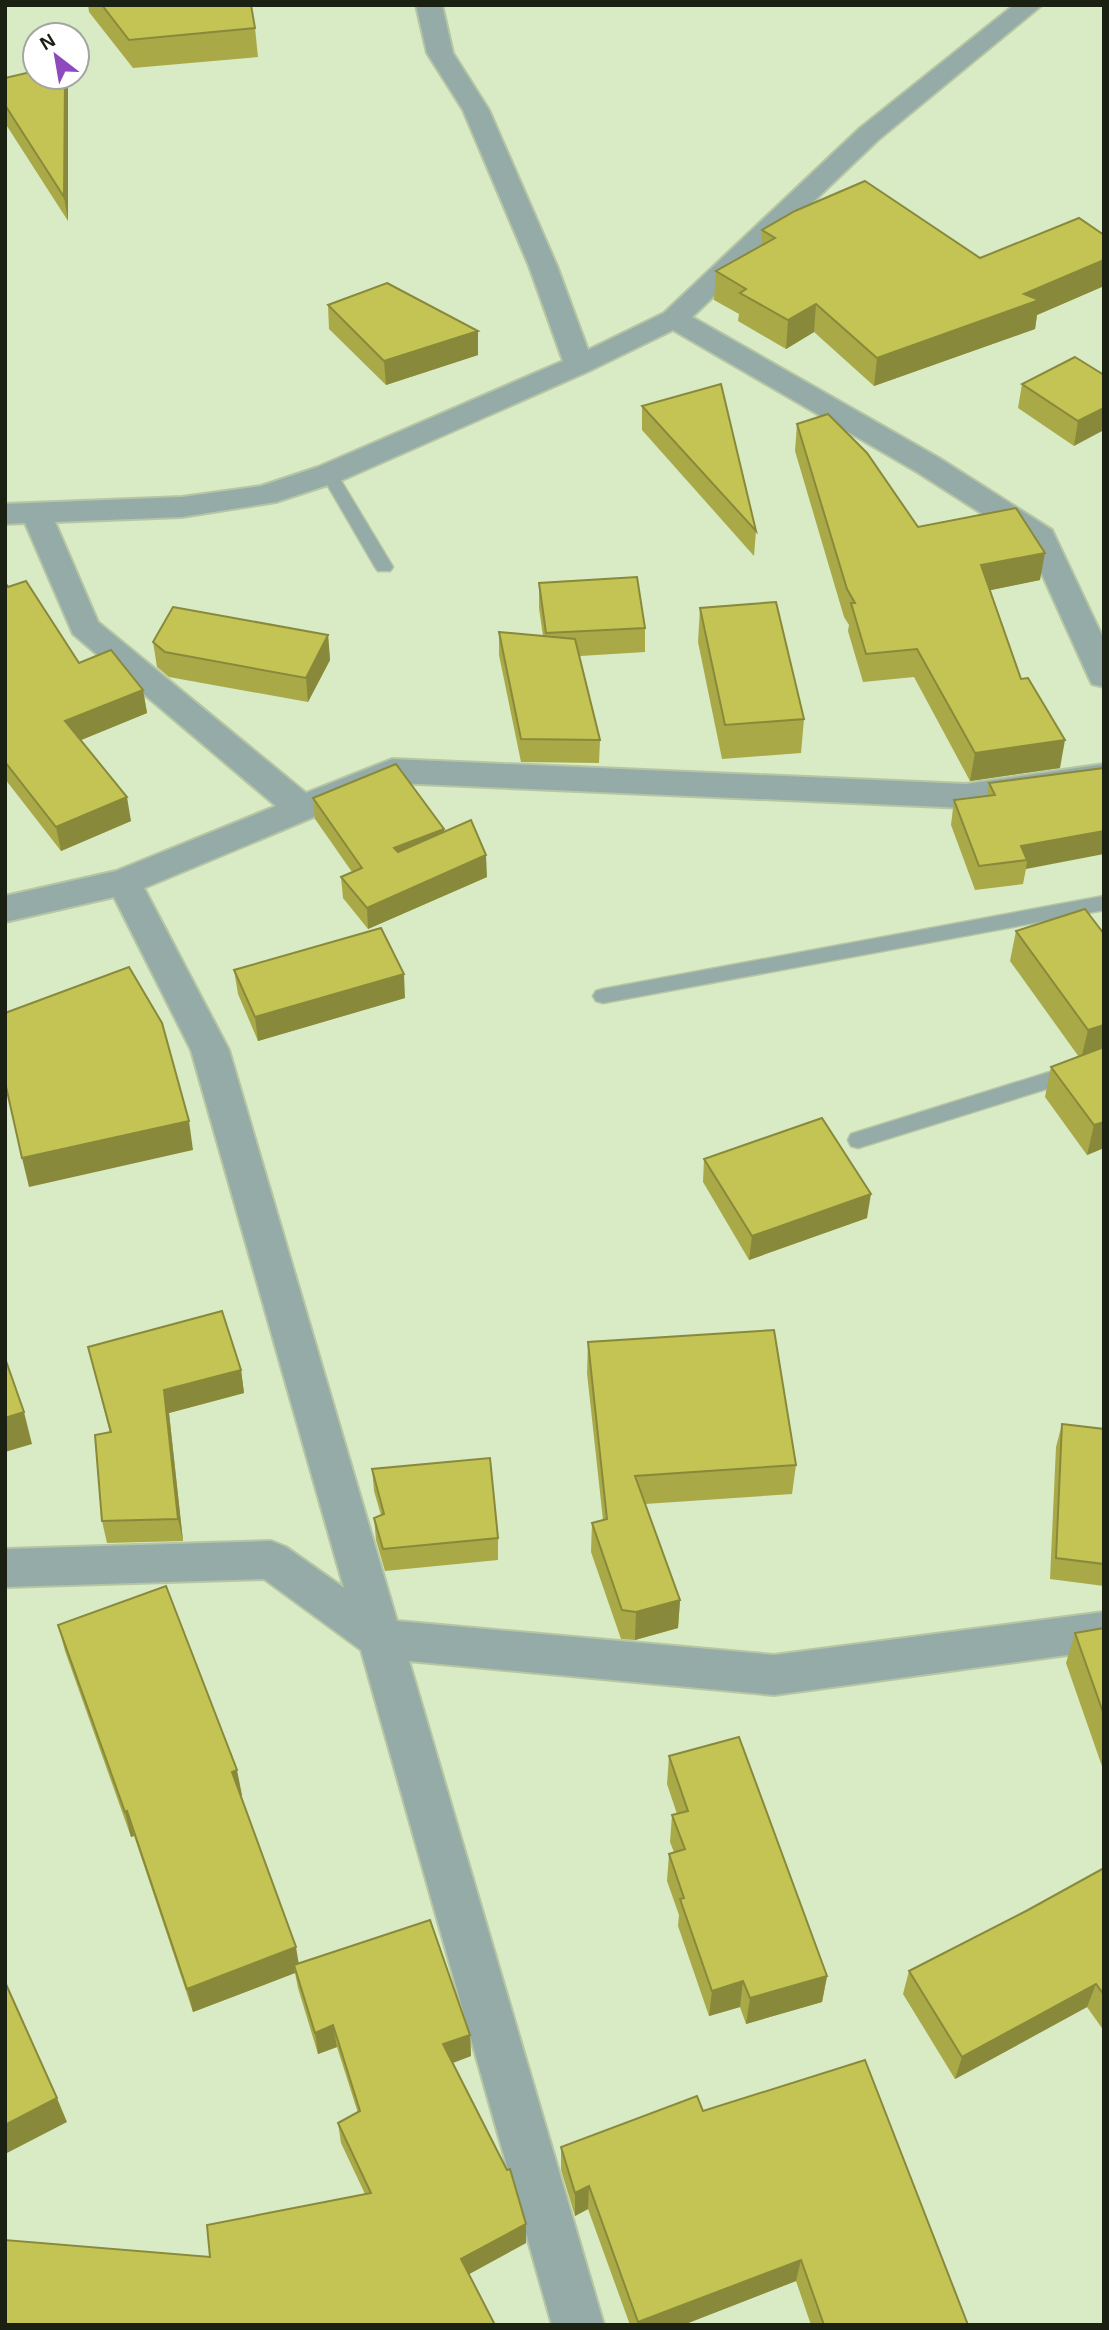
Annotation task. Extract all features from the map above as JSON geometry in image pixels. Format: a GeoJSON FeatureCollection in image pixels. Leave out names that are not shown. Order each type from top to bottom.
{"type":"FeatureCollection","features":[{"type":"Feature","properties":{"kind":"street"},"geometry":{"type":"LineString","coordinates":[[429,5],[440,53],[476,110],[543,266],[579,365]]}},
{"type":"Feature","properties":{"kind":"street"},"geometry":{"type":"LineString","coordinates":[[301,808],[84,627],[21,513],[182,507],[265,495],[329,474],[579,365],[674,319],[869,134],[1030,5]]}},
{"type":"Feature","properties":{"kind":"street"},"geometry":{"type":"LineString","coordinates":[[674,319],[928,465],[1041,537],[1104,676]]}},
{"type":"Feature","properties":{"kind":"street"},"geometry":{"type":"LineString","coordinates":[[5,909],[124,883],[392,771],[966,796],[1104,776]]}},
{"type":"Feature","properties":{"kind":"street"},"geometry":{"type":"LineString","coordinates":[[124,883],[210,1050],[578,2325]]}},
{"type":"Feature","properties":{"kind":"street"},"geometry":{"type":"LineString","coordinates":[[5,1568],[271,1560],[380,1639],[774,1675],[1104,1632]]}},
{"type":"Feature","properties":{"kind":"lane"},"geometry":{"type":"LineString","coordinates":[[329,474],[384,567]]}},
{"type":"Feature","properties":{"kind":"lane"},"geometry":{"type":"LineString","coordinates":[[603,996],[1104,903]]}},
{"type":"Feature","properties":{"kind":"lane"},"geometry":{"type":"LineString","coordinates":[[858,1140],[1104,1063]]}},
{"type":"Feature","properties":{"kind":"building"},"geometry":{"type":"Polygon","coordinates":[[[102,5],[251,5],[255,28],[129,40],[102,5]]]}},
{"type":"Feature","properties":{"kind":"building"},"geometry":{"type":"Polygon","coordinates":[[[21,74],[21,91],[65,91],[64,197],[5,105],[5,78],[21,74]]]}},
{"type":"Feature","properties":{"kind":"building"},"geometry":{"type":"Polygon","coordinates":[[[865,181],[980,258],[1079,218],[1104,235],[1104,260],[1024,294],[1039,300],[877,358],[816,304],[788,320],[740,293],[746,289],[716,271],[775,238],[762,230],[795,211],[865,181]]]}},
{"type":"Feature","properties":{"kind":"building"},"geometry":{"type":"Polygon","coordinates":[[[387,283],[478,331],[384,361],[328,305],[387,283]]]}},
{"type":"Feature","properties":{"kind":"building"},"geometry":{"type":"Polygon","coordinates":[[[1075,357],[1104,375],[1104,408],[1078,421],[1022,384],[1075,357]]]}},
{"type":"Feature","properties":{"kind":"building"},"geometry":{"type":"Polygon","coordinates":[[[721,384],[756,531],[642,406],[721,384]]]}},
{"type":"Feature","properties":{"kind":"building"},"geometry":{"type":"Polygon","coordinates":[[[828,414],[867,453],[918,527],[1016,508],[1045,553],[981,565],[1021,679],[1028,678],[1065,740],[975,753],[917,649],[866,654],[851,603],[855,603],[847,589],[797,424],[828,414]]]}},
{"type":"Feature","properties":{"kind":"building"},"geometry":{"type":"Polygon","coordinates":[[[637,577],[645,628],[546,633],[539,583],[637,577]]]}},
{"type":"Feature","properties":{"kind":"building"},"geometry":{"type":"Polygon","coordinates":[[[26,581],[79,663],[111,650],[143,690],[65,721],[127,797],[56,827],[5,762],[5,582],[8,587],[26,581]]]}},
{"type":"Feature","properties":{"kind":"building"},"geometry":{"type":"Polygon","coordinates":[[[776,602],[804,719],[725,725],[700,608],[776,602]]]}},
{"type":"Feature","properties":{"kind":"building"},"geometry":{"type":"Polygon","coordinates":[[[173,607],[328,635],[306,678],[165,652],[153,642],[173,607]]]}},
{"type":"Feature","properties":{"kind":"building"},"geometry":{"type":"Polygon","coordinates":[[[499,632],[575,639],[600,740],[521,739],[499,632]]]}},
{"type":"Feature","properties":{"kind":"building"},"geometry":{"type":"Polygon","coordinates":[[[396,764],[444,829],[394,848],[398,852],[471,820],[486,855],[367,908],[341,877],[362,868],[313,798],[396,764]]]}},
{"type":"Feature","properties":{"kind":"building"},"geometry":{"type":"Polygon","coordinates":[[[1104,768],[1104,831],[1021,846],[1027,860],[979,866],[954,800],[995,795],[989,783],[1104,768]]]}},
{"type":"Feature","properties":{"kind":"building"},"geometry":{"type":"Polygon","coordinates":[[[1085,909],[1104,934],[1104,1025],[1088,1030],[1016,931],[1085,909]]]}},
{"type":"Feature","properties":{"kind":"building"},"geometry":{"type":"Polygon","coordinates":[[[381,928],[404,974],[255,1017],[234,970],[381,928]]]}},
{"type":"Feature","properties":{"kind":"building"},"geometry":{"type":"Polygon","coordinates":[[[129,967],[162,1023],[189,1121],[22,1158],[5,1082],[5,1013],[129,967]]]}},
{"type":"Feature","properties":{"kind":"building"},"geometry":{"type":"Polygon","coordinates":[[[1104,1047],[1104,1122],[1094,1125],[1051,1067],[1104,1047]]]}},
{"type":"Feature","properties":{"kind":"building"},"geometry":{"type":"Polygon","coordinates":[[[822,1118],[871,1194],[752,1236],[704,1159],[822,1118]]]}},
{"type":"Feature","properties":{"kind":"building"},"geometry":{"type":"Polygon","coordinates":[[[222,1311],[241,1370],[164,1390],[178,1519],[102,1521],[95,1435],[111,1432],[88,1347],[222,1311]]]}},
{"type":"Feature","properties":{"kind":"building"},"geometry":{"type":"Polygon","coordinates":[[[774,1330],[796,1465],[635,1476],[680,1600],[636,1612],[622,1610],[592,1523],[607,1519],[588,1342],[774,1330]]]}},
{"type":"Feature","properties":{"kind":"building"},"geometry":{"type":"Polygon","coordinates":[[[5,1358],[24,1412],[5,1418],[5,1358]]]}},
{"type":"Feature","properties":{"kind":"building"},"geometry":{"type":"Polygon","coordinates":[[[1062,1424],[1104,1429],[1104,1564],[1056,1558],[1062,1424]]]}},
{"type":"Feature","properties":{"kind":"building"},"geometry":{"type":"Polygon","coordinates":[[[490,1458],[498,1538],[383,1549],[374,1518],[384,1514],[372,1469],[490,1458]]]}},
{"type":"Feature","properties":{"kind":"building"},"geometry":{"type":"Polygon","coordinates":[[[166,1586],[237,1770],[232,1772],[296,1947],[187,1989],[127,1811],[125,1812],[58,1625],[166,1586]]]}},
{"type":"Feature","properties":{"kind":"building"},"geometry":{"type":"Polygon","coordinates":[[[1104,1628],[1104,1715],[1075,1633],[1104,1628]]]}},
{"type":"Feature","properties":{"kind":"building"},"geometry":{"type":"Polygon","coordinates":[[[739,1737],[827,1976],[750,1998],[743,1981],[712,1991],[680,1899],[684,1898],[669,1854],[685,1849],[672,1815],[688,1811],[669,1756],[739,1737]]]}},
{"type":"Feature","properties":{"kind":"building"},"geometry":{"type":"Polygon","coordinates":[[[1104,1868],[1104,1995],[1096,1984],[962,2057],[909,1971],[1104,1868]]]}},
{"type":"Feature","properties":{"kind":"building"},"geometry":{"type":"Polygon","coordinates":[[[430,1920],[470,2035],[443,2044],[507,2170],[510,2169],[526,2224],[461,2259],[495,2325],[5,2325],[5,2240],[210,2257],[207,2225],[371,2193],[338,2123],[360,2111],[333,2025],[315,2033],[294,1965],[430,1920]]]}},
{"type":"Feature","properties":{"kind":"building"},"geometry":{"type":"Polygon","coordinates":[[[5,1982],[57,2098],[5,2125],[5,1982]]]}},
{"type":"Feature","properties":{"kind":"building"},"geometry":{"type":"Polygon","coordinates":[[[865,2060],[968,2325],[824,2325],[801,2260],[638,2322],[589,2186],[575,2193],[561,2147],[697,2096],[703,2111],[865,2060]]]}}]}
